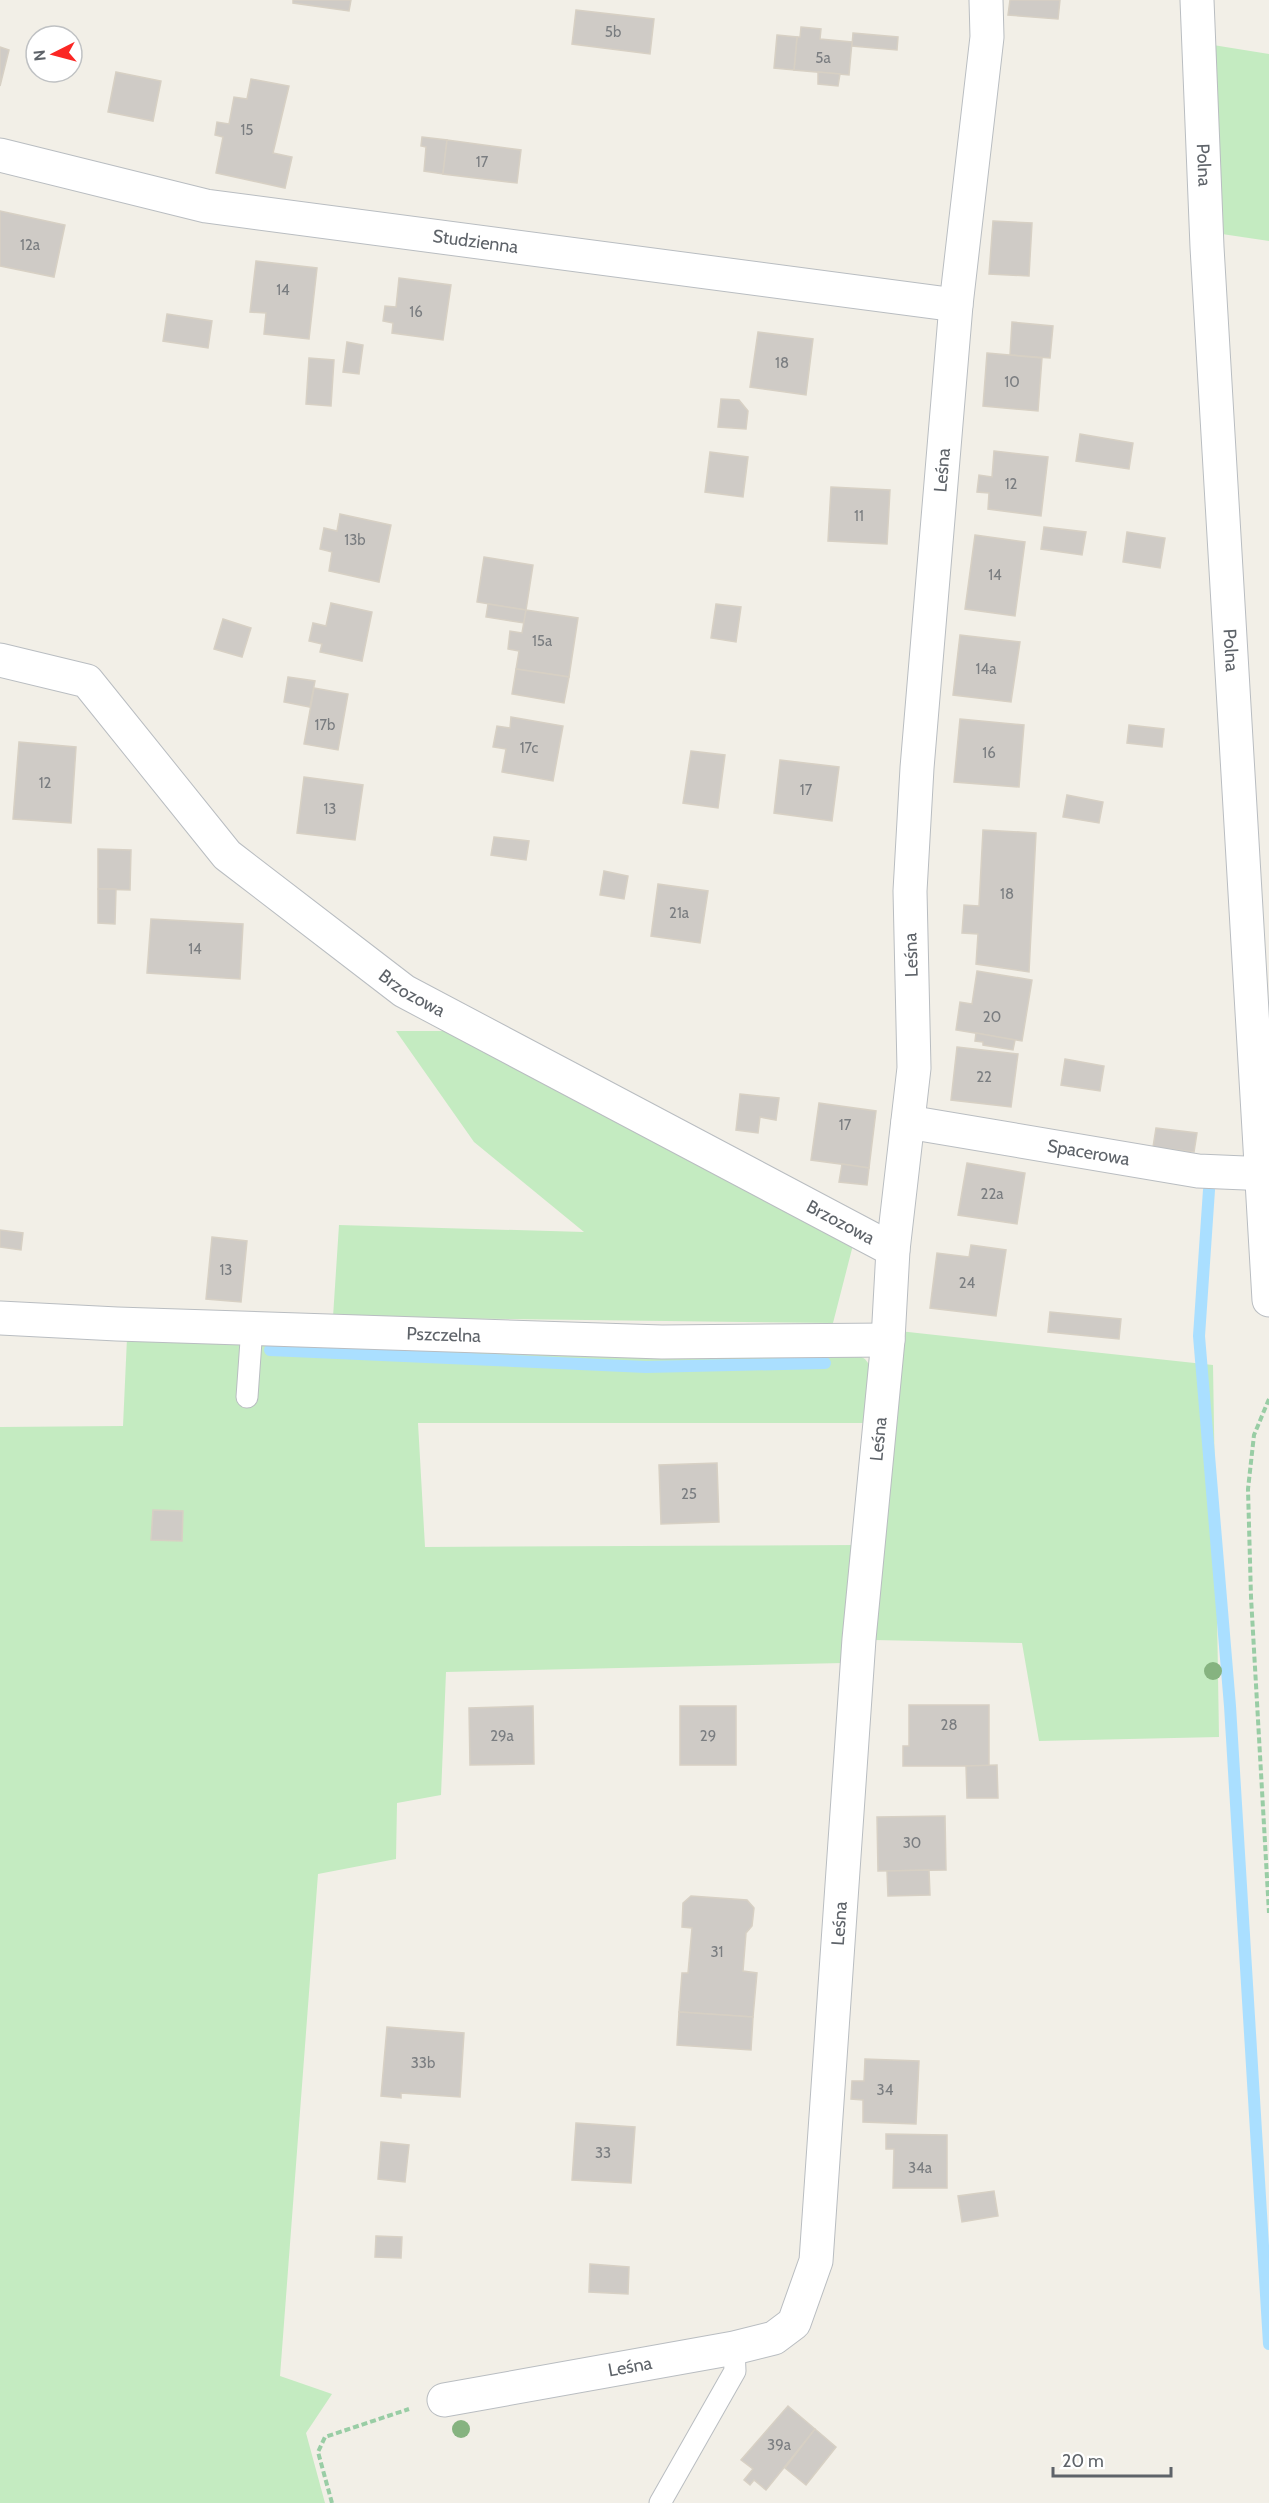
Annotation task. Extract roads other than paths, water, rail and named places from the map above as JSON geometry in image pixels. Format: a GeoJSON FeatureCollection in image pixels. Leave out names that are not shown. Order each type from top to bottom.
{"type":"FeatureCollection","features":[{"type":"Feature","properties":{"kind":"street","name":"Leśna"},"geometry":{"type":"LineString","coordinates":[[444,2400],[734,2348],[774,2338],[794,2323],[816,2261],[859,1639],[888,1340],[893,1250],[915,1068],[910,891],[917,768],[956,305],[987,36],[986,0]]}},
{"type":"Feature","properties":{"kind":"street","name":"Polna"},"geometry":{"type":"LineString","coordinates":[[1197,0],[1208,259],[1265,1173],[1269,1300]]}},
{"type":"Feature","properties":{"kind":"street","name":"Studzienna"},"geometry":{"type":"LineString","coordinates":[[0,155],[206,206],[956,305]]}},
{"type":"Feature","properties":{"kind":"street","name":"Brzozowa"},"geometry":{"type":"LineString","coordinates":[[0,660],[87,681],[227,855],[404,991],[893,1250]]}},
{"type":"Feature","properties":{"kind":"street","name":"Spacerowa"},"geometry":{"type":"LineString","coordinates":[[908,1122],[1198,1172],[1265,1173]]}},
{"type":"Feature","properties":{"kind":"street","name":"Pszczelna"},"geometry":{"type":"LineString","coordinates":[[0,1318],[662,1342],[888,1340]]}},
{"type":"Feature","properties":{"kind":"lane"},"geometry":{"type":"LineString","coordinates":[[247,1397],[252,1327]]}},
{"type":"Feature","properties":{"kind":"lane"},"geometry":{"type":"LineString","coordinates":[[660,2503],[735,2371],[734,2348]]}},
{"type":"Feature","properties":{"kind":"waterway"},"geometry":{"type":"LineString","coordinates":[[1209,1190],[1199,1336],[1230,1706],[1269,2344]]}},
{"type":"Feature","properties":{"kind":"waterway"},"geometry":{"type":"LineString","coordinates":[[270,1350],[646,1367],[825,1363]]}}]}
